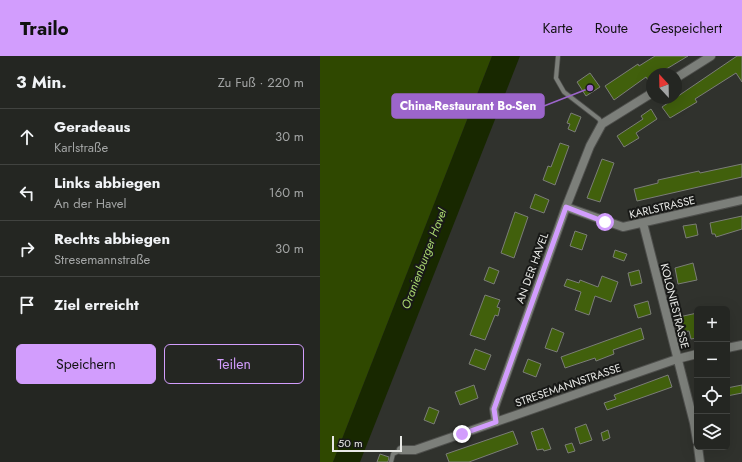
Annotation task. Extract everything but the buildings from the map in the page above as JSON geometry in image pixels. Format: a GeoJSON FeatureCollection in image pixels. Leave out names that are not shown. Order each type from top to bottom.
{"type":"FeatureCollection","features":[{"type":"Feature","properties":{"kind":"street"},"geometry":{"type":"LineString","coordinates":[[682,74],[711,56]]}},
{"type":"Feature","properties":{"kind":"street"},"geometry":{"type":"LineString","coordinates":[[602,124],[646,97]]}},
{"type":"Feature","properties":{"kind":"street","name":"AN DER HAVEL"},"geometry":{"type":"LineString","coordinates":[[496,422],[494,409],[566,207],[590,146],[602,124]]}},
{"type":"Feature","properties":{"kind":"street","name":"KARLSTRASSE"},"geometry":{"type":"LineString","coordinates":[[566,207],[623,227],[742,200]]}},
{"type":"Feature","properties":{"kind":"street","name":"KOLONIESTRASSE"},"geometry":{"type":"LineString","coordinates":[[643,223],[694,423]]}},
{"type":"Feature","properties":{"kind":"street"},"geometry":{"type":"LineString","coordinates":[[730,347],[742,345]]}},
{"type":"Feature","properties":{"kind":"street","name":"STRESEMANNSTRASSE"},"geometry":{"type":"LineString","coordinates":[[401,450],[415,450],[677,359],[694,355]]}},
{"type":"Feature","properties":{"kind":"street"},"geometry":{"type":"LineString","coordinates":[[698,450],[700,462]]}},
{"type":"Feature","properties":{"kind":"lane"},"geometry":{"type":"LineString","coordinates":[[558,56],[556,78],[564,92],[602,124]]}},
{"type":"Feature","properties":{"kind":"lane"},"geometry":{"type":"LineString","coordinates":[[391,462],[393,454],[401,450]]}},
{"type":"Feature","properties":{"kind":"shaded area"},"geometry":{"type":"Polygon","coordinates":[[[320,56],[492,56],[333,462],[320,462],[320,56]]]}},
{"type":"Feature","properties":{"kind":"water","name":"Oranienburger Havel"},"geometry":{"type":"Polygon","coordinates":[[[492,56],[520,56],[360,462],[333,462],[492,56]]]}},
{"type":"Feature","properties":{"kind":"place","name":"China-Restaurant Bo-Sen"},"geometry":{"type":"Point","coordinates":[590,88]}},
{"type":"Feature","properties":{"kind":"route"},"geometry":{"type":"LineString","coordinates":[[462,434],[496,422],[494,409],[566,207],[605,222]]}}]}
